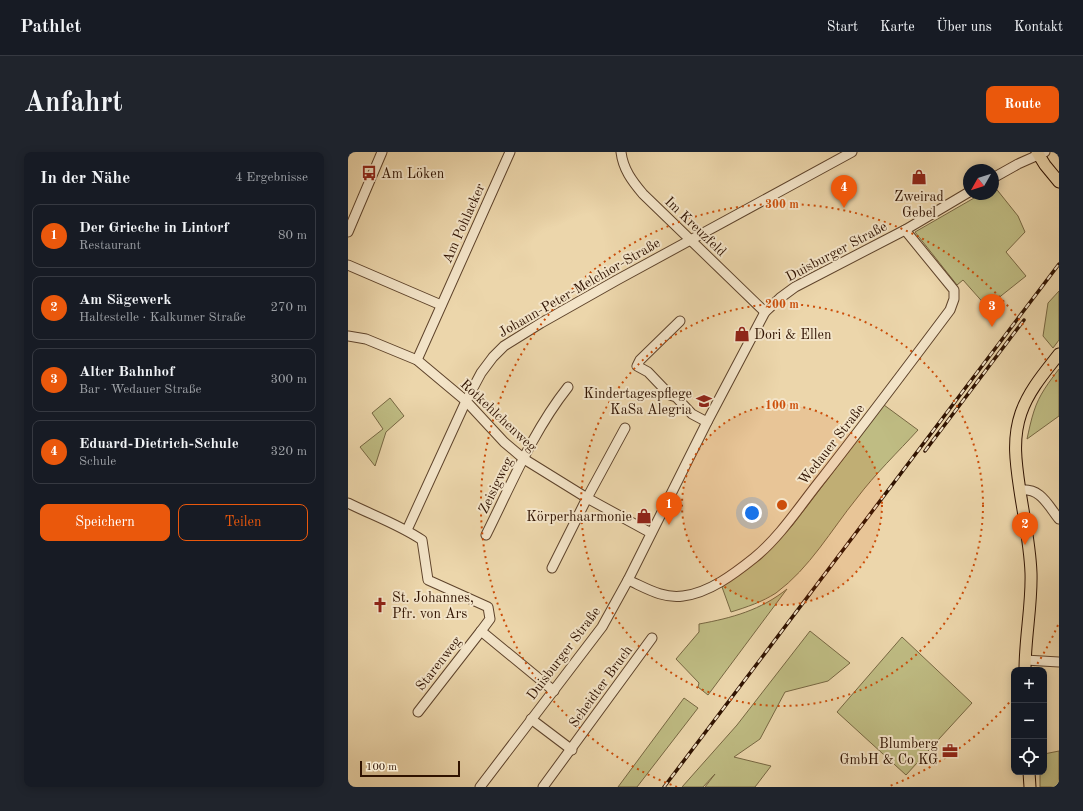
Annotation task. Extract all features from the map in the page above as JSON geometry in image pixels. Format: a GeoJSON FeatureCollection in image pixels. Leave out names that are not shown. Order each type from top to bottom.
{"type":"FeatureCollection","features":[{"type":"Feature","properties":{"kind":"main road"},"geometry":{"type":"LineString","coordinates":[[1040,153],[1059,182]]}},
{"type":"Feature","properties":{"kind":"main road"},"geometry":{"type":"LineString","coordinates":[[1025,665],[1031,574],[1029,547],[1015,463],[1015,443],[1021,413],[1034,387],[1059,354]]}},
{"type":"Feature","properties":{"kind":"main road"},"geometry":{"type":"LineString","coordinates":[[1029,775],[1030,787]]}},
{"type":"Feature","properties":{"kind":"street"},"geometry":{"type":"LineString","coordinates":[[348,232],[382,152]]}},
{"type":"Feature","properties":{"kind":"street","name":"Am Pohlacker"},"geometry":{"type":"LineString","coordinates":[[417,360],[510,152]]}},
{"type":"Feature","properties":{"kind":"street","name":"Im Kreuzfeld"},"geometry":{"type":"LineString","coordinates":[[621,152],[622,162],[628,174],[643,194],[765,312]]}},
{"type":"Feature","properties":{"kind":"street","name":"Johann-Peter-Melchior-Straße"},"geometry":{"type":"LineString","coordinates":[[407,530],[466,402],[481,373],[493,357],[504,346],[541,323],[852,152]]}},
{"type":"Feature","properties":{"kind":"street"},"geometry":{"type":"LineString","coordinates":[[999,175],[1040,153]]}},
{"type":"Feature","properties":{"kind":"street","name":"Duisburger Straße"},"geometry":{"type":"LineString","coordinates":[[480,787],[602,627],[628,580],[707,422],[765,312],[795,287],[905,230],[963,196]]}},
{"type":"Feature","properties":{"kind":"street","name":"Wedauer Straße"},"geometry":{"type":"LineString","coordinates":[[628,580],[669,597],[684,596],[712,586],[734,573],[755,557],[775,538],[858,432],[950,310],[954,299],[954,290],[905,230]]}},
{"type":"Feature","properties":{"kind":"street"},"geometry":{"type":"LineString","coordinates":[[348,265],[441,305]]}},
{"type":"Feature","properties":{"kind":"street"},"geometry":{"type":"LineString","coordinates":[[680,321],[640,360],[637,366],[648,372],[670,394],[676,397],[692,414],[707,422]]}},
{"type":"Feature","properties":{"kind":"street","name":"Rotkehlchenweg"},"geometry":{"type":"LineString","coordinates":[[348,336],[366,339],[417,360],[466,402],[500,438],[524,459],[587,498],[651,533]]}},
{"type":"Feature","properties":{"kind":"street","name":"Zeisigweg"},"geometry":{"type":"LineString","coordinates":[[486,536],[524,459],[553,406],[568,387]]}},
{"type":"Feature","properties":{"kind":"street"},"geometry":{"type":"LineString","coordinates":[[552,568],[587,498],[625,428]]}},
{"type":"Feature","properties":{"kind":"street"},"geometry":{"type":"LineString","coordinates":[[1020,490],[1033,490],[1041,496],[1059,519]]}},
{"type":"Feature","properties":{"kind":"street"},"geometry":{"type":"LineString","coordinates":[[348,503],[407,530]]}},
{"type":"Feature","properties":{"kind":"street","name":"Starenweg"},"geometry":{"type":"LineString","coordinates":[[407,530],[422,540],[428,580],[488,607],[490,619],[418,712]]}},
{"type":"Feature","properties":{"kind":"street"},"geometry":{"type":"LineString","coordinates":[[481,631],[554,691]]}},
{"type":"Feature","properties":{"kind":"street","name":"Scheidter Bruch"},"geometry":{"type":"LineString","coordinates":[[543,787],[572,750],[652,638]]}},
{"type":"Feature","properties":{"kind":"street"},"geometry":{"type":"LineString","coordinates":[[1025,665],[1059,662]]}},
{"type":"Feature","properties":{"kind":"street","name":"Scheidter Bruch"},"geometry":{"type":"LineString","coordinates":[[531,719],[572,750]]}},
{"type":"Feature","properties":{"kind":"shaded area"},"geometry":{"type":"Polygon","coordinates":[[[999,192],[1018,216],[1025,232],[1006,252],[1026,276],[987,307],[963,280],[957,285],[915,232],[971,200],[999,200],[999,192]]]}},
{"type":"Feature","properties":{"kind":"shaded area"},"geometry":{"type":"Polygon","coordinates":[[[1059,291],[1059,340],[1053,348],[1043,336],[1048,303],[1059,291]]]}},
{"type":"Feature","properties":{"kind":"shaded area"},"geometry":{"type":"Polygon","coordinates":[[[1059,369],[1059,416],[1027,439],[1033,414],[1041,394],[1059,369]]]}},
{"type":"Feature","properties":{"kind":"shaded area"},"geometry":{"type":"Polygon","coordinates":[[[390,398],[404,416],[386,432],[375,466],[360,447],[383,429],[372,413],[390,398]]]}},
{"type":"Feature","properties":{"kind":"shaded area"},"geometry":{"type":"Polygon","coordinates":[[[884,405],[918,430],[871,480],[820,548],[788,583],[776,593],[765,599],[731,612],[722,587],[762,557],[792,526],[884,405]]]}},
{"type":"Feature","properties":{"kind":"shaded area"},"geometry":{"type":"Polygon","coordinates":[[[787,589],[708,695],[698,687],[699,683],[676,659],[699,632],[699,624],[746,612],[767,602],[787,589]]]}},
{"type":"Feature","properties":{"kind":"shaded area"},"geometry":{"type":"Polygon","coordinates":[[[810,631],[850,663],[828,681],[785,692],[760,739],[734,757],[771,766],[755,787],[705,787],[715,774],[703,787],[682,787],[737,725],[810,631]]]}},
{"type":"Feature","properties":{"kind":"shaded area"},"geometry":{"type":"Polygon","coordinates":[[[902,637],[972,703],[906,775],[837,712],[902,637]]]}},
{"type":"Feature","properties":{"kind":"shaded area"},"geometry":{"type":"Polygon","coordinates":[[[684,698],[698,708],[637,787],[618,787],[684,698]]]}},
{"type":"Feature","properties":{"kind":"shaded area"},"geometry":{"type":"Polygon","coordinates":[[[1059,751],[1059,785],[1057,787],[1040,787],[1040,775],[1047,775],[1047,753],[1059,751]]]}},
{"type":"Feature","properties":{"kind":"railway"},"geometry":{"type":"LineString","coordinates":[[664,787],[1059,264]]}},
{"type":"Feature","properties":{"kind":"railway"},"geometry":{"type":"LineString","coordinates":[[925,451],[1024,320]]}},
{"type":"Feature","properties":{"kind":"place","name":"Am Löken"},"geometry":{"type":"Point","coordinates":[369,173]}},
{"type":"Feature","properties":{"kind":"place","name":"Zweirad Gebel"},"geometry":{"type":"Point","coordinates":[919,177]}},
{"type":"Feature","properties":{"kind":"place","name":"Eduard-Dietrich-Schule"},"geometry":{"type":"Point","coordinates":[844,208]}},
{"type":"Feature","properties":{"kind":"place","name":"Alter Bahnhof"},"geometry":{"type":"Point","coordinates":[992,327]}},
{"type":"Feature","properties":{"kind":"place","name":"Dori & Ellen"},"geometry":{"type":"Point","coordinates":[742,334]}},
{"type":"Feature","properties":{"kind":"place","name":"Kindertagespflege KaSa Alegria"},"geometry":{"type":"Point","coordinates":[704,401]}},
{"type":"Feature","properties":{"kind":"place","name":"Körperhaarmonie"},"geometry":{"type":"Point","coordinates":[644,516]}},
{"type":"Feature","properties":{"kind":"place","name":"Der Grieche in Lintorf"},"geometry":{"type":"Point","coordinates":[669,525]}},
{"type":"Feature","properties":{"kind":"place","name":"Am Sägewerk"},"geometry":{"type":"Point","coordinates":[1025,545]}},
{"type":"Feature","properties":{"kind":"place","name":"St. Johannes, Pfr. von Ars"},"geometry":{"type":"Point","coordinates":[380,605]}},
{"type":"Feature","properties":{"kind":"place","name":"Blumberg GmbH & Co KG"},"geometry":{"type":"Point","coordinates":[950,751]}}]}
